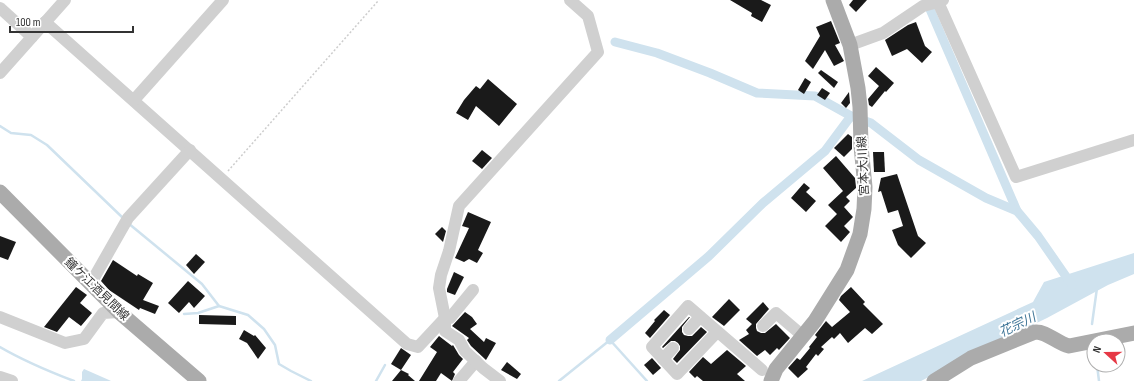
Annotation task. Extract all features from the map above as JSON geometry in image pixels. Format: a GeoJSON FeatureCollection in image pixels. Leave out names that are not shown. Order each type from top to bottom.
{"type":"FeatureCollection","features":[{"type":"Feature","properties":{"kind":"main road","name":"宮本大川線"},"geometry":{"type":"LineString","coordinates":[[767,375],[815,321],[847,270],[860,234],[864,209],[865,187],[861,146],[860,108],[850,45],[833,0]]}},
{"type":"Feature","properties":{"kind":"main road","name":"鐘ケ江酒見間線"},"geometry":{"type":"LineString","coordinates":[[0,192],[120,312],[199,381]]}},
{"type":"Feature","properties":{"kind":"main road"},"geometry":{"type":"LineString","coordinates":[[934,381],[970,358],[1034,332],[1040,332],[1062,344],[1069,346],[1134,333]]}},
{"type":"Feature","properties":{"kind":"street"},"geometry":{"type":"LineString","coordinates":[[0,73],[65,0]]}},
{"type":"Feature","properties":{"kind":"street"},"geometry":{"type":"LineString","coordinates":[[134,100],[223,0]]}},
{"type":"Feature","properties":{"kind":"street"},"geometry":{"type":"LineString","coordinates":[[500,381],[465,351],[459,340],[445,331],[445,318],[439,288],[441,275],[449,251],[459,206],[598,52],[588,16],[570,0]]}},
{"type":"Feature","properties":{"kind":"street"},"geometry":{"type":"LineString","coordinates":[[850,45],[883,33],[934,3],[1016,177],[1134,140]]}},
{"type":"Feature","properties":{"kind":"street"},"geometry":{"type":"LineString","coordinates":[[0,8],[32,37]]}},
{"type":"Feature","properties":{"kind":"street"},"geometry":{"type":"LineString","coordinates":[[45,22],[407,344],[418,347],[445,318],[450,318],[473,290]]}},
{"type":"Feature","properties":{"kind":"street"},"geometry":{"type":"LineString","coordinates":[[90,283],[128,218],[190,150]]}},
{"type":"Feature","properties":{"kind":"street"},"geometry":{"type":"LineString","coordinates":[[717,332],[677,374],[652,347],[688,306],[767,375]]}},
{"type":"Feature","properties":{"kind":"street"},"geometry":{"type":"LineString","coordinates":[[0,317],[65,343],[84,339],[103,313],[120,312]]}},
{"type":"Feature","properties":{"kind":"street"},"geometry":{"type":"LineString","coordinates":[[763,326],[776,313],[803,336]]}},
{"type":"Feature","properties":{"kind":"street"},"geometry":{"type":"LineString","coordinates":[[689,329],[700,317]]}},
{"type":"Feature","properties":{"kind":"street"},"geometry":{"type":"LineString","coordinates":[[663,359],[673,348]]}},
{"type":"Feature","properties":{"kind":"street"},"geometry":{"type":"LineString","coordinates":[[460,381],[476,361]]}},
{"type":"Feature","properties":{"kind":"street"},"geometry":{"type":"LineString","coordinates":[[0,377],[12,381]]}},
{"type":"Feature","properties":{"kind":"path"},"geometry":{"type":"LineString","coordinates":[[221,178],[379,0]]}},
{"type":"Feature","properties":{"kind":"water","name":"花宗川"},"geometry":{"type":"Polygon","coordinates":[[[1134,253],[1134,274],[1108,285],[1047,318],[921,381],[862,381],[1033,302],[1044,282],[1134,253]]]}},
{"type":"Feature","properties":{"kind":"water"},"geometry":{"type":"Polygon","coordinates":[[[84,369],[111,381],[81,381],[82,372],[84,369]]]}},
{"type":"Feature","properties":{"kind":"building"},"geometry":{"type":"Polygon","coordinates":[[[730,0],[761,0],[771,5],[762,22],[751,16],[752,13],[730,0]]]}},
{"type":"Feature","properties":{"kind":"building"},"geometry":{"type":"Polygon","coordinates":[[[853,0],[867,0],[856,12],[849,5],[853,0]]]}},
{"type":"Feature","properties":{"kind":"building"},"geometry":{"type":"Polygon","coordinates":[[[831,21],[840,43],[835,45],[844,61],[834,66],[825,50],[813,69],[805,61],[820,36],[816,27],[831,21]]]}},
{"type":"Feature","properties":{"kind":"building"},"geometry":{"type":"Polygon","coordinates":[[[916,22],[925,46],[932,52],[922,63],[907,49],[892,56],[885,40],[908,25],[916,22]]]}},
{"type":"Feature","properties":{"kind":"building"},"geometry":{"type":"Polygon","coordinates":[[[876,67],[894,83],[886,92],[885,91],[872,107],[869,105],[868,99],[879,86],[868,76],[876,67]]]}},
{"type":"Feature","properties":{"kind":"building"},"geometry":{"type":"Polygon","coordinates":[[[821,70],[838,82],[834,88],[818,73],[821,70]]]}},
{"type":"Feature","properties":{"kind":"building"},"geometry":{"type":"Polygon","coordinates":[[[805,78],[811,82],[804,94],[798,90],[805,78]]]}},
{"type":"Feature","properties":{"kind":"building"},"geometry":{"type":"Polygon","coordinates":[[[488,79],[517,104],[499,126],[476,106],[468,120],[456,113],[464,100],[476,86],[480,89],[488,79]]]}},
{"type":"Feature","properties":{"kind":"building"},"geometry":{"type":"Polygon","coordinates":[[[822,88],[830,93],[825,100],[817,95],[822,88]]]}},
{"type":"Feature","properties":{"kind":"building"},"geometry":{"type":"Polygon","coordinates":[[[849,92],[850,103],[846,108],[841,103],[849,92]]]}},
{"type":"Feature","properties":{"kind":"building"},"geometry":{"type":"Polygon","coordinates":[[[848,134],[852,137],[852,149],[844,157],[834,148],[848,134]]]}},
{"type":"Feature","properties":{"kind":"building"},"geometry":{"type":"Polygon","coordinates":[[[482,150],[492,158],[482,169],[472,161],[482,150]]]}},
{"type":"Feature","properties":{"kind":"building"},"geometry":{"type":"Polygon","coordinates":[[[873,152],[884,152],[885,172],[874,172],[873,152]]]}},
{"type":"Feature","properties":{"kind":"building"},"geometry":{"type":"Polygon","coordinates":[[[836,156],[855,178],[856,187],[846,197],[850,201],[844,207],[853,217],[844,226],[850,232],[841,242],[825,226],[837,214],[828,205],[843,191],[823,168],[836,156]]]}},
{"type":"Feature","properties":{"kind":"building"},"geometry":{"type":"Polygon","coordinates":[[[897,174],[918,236],[926,243],[911,258],[898,245],[892,230],[903,226],[898,210],[888,213],[881,191],[878,192],[881,178],[897,174]]]}},
{"type":"Feature","properties":{"kind":"building"},"geometry":{"type":"Polygon","coordinates":[[[804,183],[810,188],[806,192],[816,201],[806,212],[791,198],[804,183]]]}},
{"type":"Feature","properties":{"kind":"building"},"geometry":{"type":"Polygon","coordinates":[[[468,212],[491,222],[478,250],[483,253],[477,263],[469,259],[464,262],[455,258],[469,228],[462,226],[468,212]]]}},
{"type":"Feature","properties":{"kind":"building"},"geometry":{"type":"Polygon","coordinates":[[[442,227],[446,231],[443,242],[435,234],[442,227]]]}},
{"type":"Feature","properties":{"kind":"building"},"geometry":{"type":"Polygon","coordinates":[[[0,236],[16,242],[8,260],[0,257],[0,236]]]}},
{"type":"Feature","properties":{"kind":"building"},"geometry":{"type":"Polygon","coordinates":[[[196,254],[205,262],[194,274],[186,265],[196,254]]]}},
{"type":"Feature","properties":{"kind":"building"},"geometry":{"type":"Polygon","coordinates":[[[113,260],[137,276],[138,274],[153,283],[143,300],[159,306],[155,314],[140,308],[139,310],[109,290],[101,281],[113,260]]]}},
{"type":"Feature","properties":{"kind":"building"},"geometry":{"type":"Polygon","coordinates":[[[454,272],[464,277],[455,295],[447,292],[454,272]]]}},
{"type":"Feature","properties":{"kind":"building"},"geometry":{"type":"Polygon","coordinates":[[[188,281],[205,296],[194,308],[189,302],[179,313],[168,303],[188,281]]]}},
{"type":"Feature","properties":{"kind":"building"},"geometry":{"type":"Polygon","coordinates":[[[76,287],[87,295],[80,303],[92,313],[81,326],[69,317],[57,332],[44,327],[76,287]]]}},
{"type":"Feature","properties":{"kind":"building"},"geometry":{"type":"Polygon","coordinates":[[[851,287],[865,302],[863,304],[883,324],[872,334],[865,328],[848,343],[840,333],[834,339],[832,337],[821,347],[824,349],[818,356],[816,354],[806,367],[808,369],[798,378],[788,368],[797,358],[800,360],[810,348],[809,347],[817,337],[815,335],[826,321],[832,327],[850,312],[839,300],[841,296],[851,287]]]}},
{"type":"Feature","properties":{"kind":"building"},"geometry":{"type":"Polygon","coordinates":[[[729,299],[740,310],[724,326],[712,317],[729,299]]]}},
{"type":"Feature","properties":{"kind":"building"},"geometry":{"type":"Polygon","coordinates":[[[763,302],[769,309],[756,324],[757,331],[765,333],[776,324],[790,338],[779,350],[777,348],[770,355],[765,350],[757,356],[739,340],[749,334],[746,330],[752,324],[746,319],[763,302]]]}},
{"type":"Feature","properties":{"kind":"building"},"geometry":{"type":"Polygon","coordinates":[[[664,310],[670,315],[650,338],[645,333],[655,321],[654,320],[664,310]]]}},
{"type":"Feature","properties":{"kind":"building"},"geometry":{"type":"Polygon","coordinates":[[[465,312],[472,317],[477,324],[470,329],[484,342],[486,338],[496,343],[486,360],[471,346],[467,340],[469,338],[452,326],[465,312]]]}},
{"type":"Feature","properties":{"kind":"building"},"geometry":{"type":"Polygon","coordinates":[[[199,315],[236,316],[236,325],[199,324],[199,315]]]}},
{"type":"Feature","properties":{"kind":"building"},"geometry":{"type":"Polygon","coordinates":[[[689,317],[682,327],[682,332],[684,335],[692,336],[701,327],[707,332],[677,363],[673,359],[680,350],[678,343],[671,341],[663,348],[662,347],[689,317]]]}},
{"type":"Feature","properties":{"kind":"building"},"geometry":{"type":"Polygon","coordinates":[[[244,330],[254,336],[255,335],[266,348],[258,359],[247,343],[239,339],[244,330]]]}},
{"type":"Feature","properties":{"kind":"building"},"geometry":{"type":"Polygon","coordinates":[[[439,336],[452,346],[453,345],[463,359],[453,372],[455,374],[452,381],[441,373],[436,381],[419,381],[437,352],[430,347],[439,336]]]}},
{"type":"Feature","properties":{"kind":"building"},"geometry":{"type":"Polygon","coordinates":[[[401,348],[411,355],[401,370],[391,364],[401,348]]]}},
{"type":"Feature","properties":{"kind":"building"},"geometry":{"type":"Polygon","coordinates":[[[727,350],[746,366],[737,374],[745,381],[703,381],[697,376],[695,378],[689,372],[703,357],[711,364],[727,350]]]}},
{"type":"Feature","properties":{"kind":"building"},"geometry":{"type":"Polygon","coordinates":[[[652,358],[661,368],[653,375],[644,365],[652,358]]]}},
{"type":"Feature","properties":{"kind":"building"},"geometry":{"type":"Polygon","coordinates":[[[507,362],[521,374],[517,379],[501,370],[507,362]]]}},
{"type":"Feature","properties":{"kind":"building"},"geometry":{"type":"Polygon","coordinates":[[[401,370],[409,374],[408,375],[415,381],[392,381],[401,370]]]}},
{"type":"Feature","properties":{"kind":"waterway"},"geometry":{"type":"LineString","coordinates":[[926,0],[1017,211]]}},
{"type":"Feature","properties":{"kind":"waterway"},"geometry":{"type":"LineString","coordinates":[[615,42],[657,53],[757,93],[815,96],[851,116],[871,123],[919,160],[986,198],[1017,211],[1038,236],[1072,285]]}},
{"type":"Feature","properties":{"kind":"waterway"},"geometry":{"type":"LineString","coordinates":[[610,340],[709,256],[763,203],[825,151],[851,116]]}},
{"type":"Feature","properties":{"kind":"waterway"},"geometry":{"type":"LineString","coordinates":[[0,126],[11,133],[31,135],[47,145],[123,218]]}},
{"type":"Feature","properties":{"kind":"waterway"},"geometry":{"type":"LineString","coordinates":[[128,223],[202,284],[219,306]]}},
{"type":"Feature","properties":{"kind":"waterway"},"geometry":{"type":"LineString","coordinates":[[1092,324],[1097,288]]}},
{"type":"Feature","properties":{"kind":"waterway"},"geometry":{"type":"LineString","coordinates":[[184,314],[198,313],[219,306],[248,315],[264,329],[275,345],[279,364],[311,381]]}},
{"type":"Feature","properties":{"kind":"waterway"},"geometry":{"type":"LineString","coordinates":[[559,381],[610,340],[647,381]]}},
{"type":"Feature","properties":{"kind":"waterway"},"geometry":{"type":"LineString","coordinates":[[0,347],[36,366],[74,381]]}},
{"type":"Feature","properties":{"kind":"waterway"},"geometry":{"type":"LineString","coordinates":[[376,381],[385,365]]}},
{"type":"Feature","properties":{"kind":"waterway"},"geometry":{"type":"LineString","coordinates":[[1098,373],[1099,381]]}}]}
